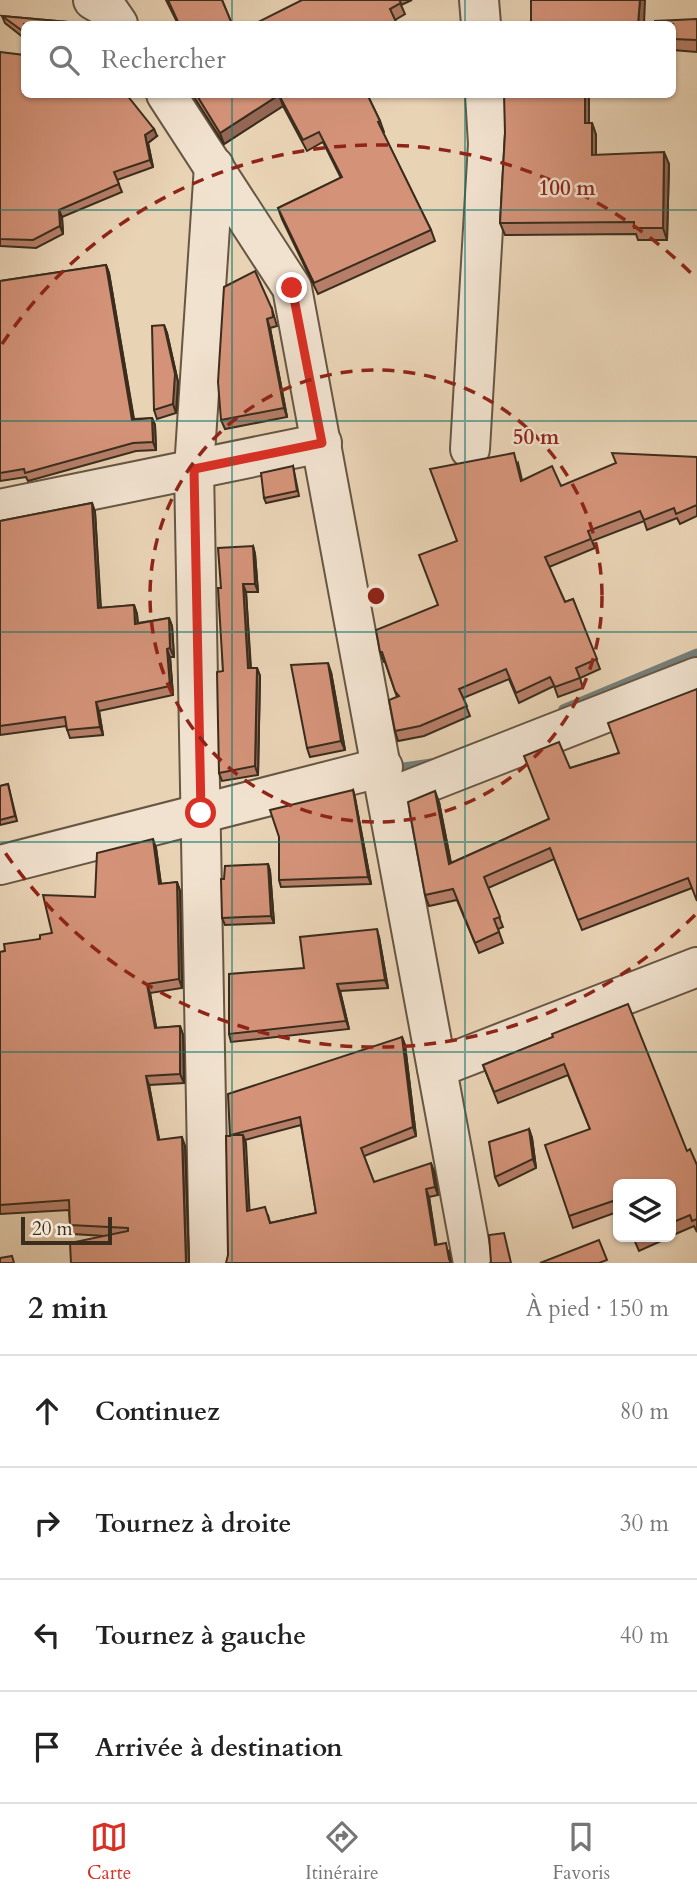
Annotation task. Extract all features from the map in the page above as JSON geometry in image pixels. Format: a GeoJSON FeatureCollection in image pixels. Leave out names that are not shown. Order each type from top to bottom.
{"type":"FeatureCollection","features":[{"type":"Feature","properties":{"kind":"street"},"geometry":{"type":"LineString","coordinates":[[479,0],[481,21]]}},
{"type":"Feature","properties":{"kind":"street"},"geometry":{"type":"LineString","coordinates":[[169,98],[292,288],[473,1263]]}},
{"type":"Feature","properties":{"kind":"street"},"geometry":{"type":"LineString","coordinates":[[470,449],[488,144],[485,98]]}},
{"type":"Feature","properties":{"kind":"street"},"geometry":{"type":"LineString","coordinates":[[209,1263],[194,469],[214,166]]}},
{"type":"Feature","properties":{"kind":"street"},"geometry":{"type":"LineString","coordinates":[[0,509],[322,443]]}},
{"type":"Feature","properties":{"kind":"street"},"geometry":{"type":"LineString","coordinates":[[0,865],[201,813],[386,783],[697,677]]}},
{"type":"Feature","properties":{"kind":"street"},"geometry":{"type":"LineString","coordinates":[[437,1068],[697,967]]}},
{"type":"Feature","properties":{"kind":"building"},"geometry":{"type":"Polygon","coordinates":[[[168,0],[222,0],[231,21],[178,21],[168,0]]]}},
{"type":"Feature","properties":{"kind":"building"},"geometry":{"type":"Polygon","coordinates":[[[302,0],[399,0],[401,3],[390,9],[396,21],[260,21],[302,0]]]}},
{"type":"Feature","properties":{"kind":"building"},"geometry":{"type":"Polygon","coordinates":[[[531,0],[640,0],[638,21],[531,21],[531,0]]]}},
{"type":"Feature","properties":{"kind":"building"},"geometry":{"type":"Polygon","coordinates":[[[2,16],[57,21],[21,21],[21,30],[2,16]]]}},
{"type":"Feature","properties":{"kind":"building"},"geometry":{"type":"Polygon","coordinates":[[[697,19],[697,40],[676,39],[676,21],[655,21],[697,19]]]}},
{"type":"Feature","properties":{"kind":"building"},"geometry":{"type":"Polygon","coordinates":[[[0,52],[21,55],[21,98],[129,98],[154,129],[145,135],[150,160],[114,172],[119,184],[59,210],[60,226],[33,240],[0,239],[0,52]]]}},
{"type":"Feature","properties":{"kind":"building"},"geometry":{"type":"Polygon","coordinates":[[[198,98],[274,98],[220,133],[198,98]]]}},
{"type":"Feature","properties":{"kind":"building"},"geometry":{"type":"Polygon","coordinates":[[[281,98],[369,98],[431,230],[314,283],[278,208],[342,177],[319,132],[303,140],[281,98]]]}},
{"type":"Feature","properties":{"kind":"building"},"geometry":{"type":"Polygon","coordinates":[[[504,98],[585,98],[585,123],[592,123],[592,155],[664,152],[663,228],[634,228],[634,222],[500,223],[504,98]]]}},
{"type":"Feature","properties":{"kind":"building"},"geometry":{"type":"Polygon","coordinates":[[[106,265],[132,420],[152,418],[153,442],[133,443],[25,473],[24,469],[0,473],[0,281],[106,265]]]}},
{"type":"Feature","properties":{"kind":"building"},"geometry":{"type":"Polygon","coordinates":[[[255,271],[272,309],[273,317],[267,319],[284,408],[221,420],[218,382],[224,287],[255,271]]]}},
{"type":"Feature","properties":{"kind":"building"},"geometry":{"type":"Polygon","coordinates":[[[164,325],[175,374],[173,404],[154,410],[152,326],[164,325]]]}},
{"type":"Feature","properties":{"kind":"building"},"geometry":{"type":"Polygon","coordinates":[[[514,453],[521,481],[552,466],[561,486],[616,463],[612,453],[697,457],[697,505],[676,514],[674,508],[644,520],[640,511],[588,531],[591,539],[545,557],[565,602],[573,599],[597,659],[576,668],[580,678],[555,687],[550,677],[516,693],[506,669],[459,689],[467,706],[420,726],[395,731],[389,700],[399,696],[380,652],[376,630],[438,605],[419,555],[457,541],[430,469],[514,453]]]}},
{"type":"Feature","properties":{"kind":"building"},"geometry":{"type":"Polygon","coordinates":[[[293,466],[297,491],[264,498],[261,473],[293,466]]]}},
{"type":"Feature","properties":{"kind":"building"},"geometry":{"type":"Polygon","coordinates":[[[92,503],[98,608],[134,605],[135,624],[169,618],[170,648],[167,649],[170,686],[96,702],[100,727],[67,730],[65,717],[0,726],[0,521],[92,503]]]}},
{"type":"Feature","properties":{"kind":"building"},"geometry":{"type":"Polygon","coordinates":[[[253,546],[255,584],[243,584],[248,668],[257,668],[255,766],[219,773],[217,672],[223,671],[218,548],[253,546]]]}},
{"type":"Feature","properties":{"kind":"building"},"geometry":{"type":"Polygon","coordinates":[[[328,663],[341,741],[307,748],[291,665],[328,663]]]}},
{"type":"Feature","properties":{"kind":"building"},"geometry":{"type":"Polygon","coordinates":[[[697,689],[697,901],[688,878],[578,920],[550,848],[484,877],[500,917],[494,919],[499,932],[475,943],[453,889],[425,895],[408,802],[435,791],[449,864],[549,819],[524,756],[559,742],[570,768],[619,753],[608,723],[697,689]]]}},
{"type":"Feature","properties":{"kind":"building"},"geometry":{"type":"Polygon","coordinates":[[[8,784],[15,816],[0,820],[0,786],[8,784]]]}},
{"type":"Feature","properties":{"kind":"building"},"geometry":{"type":"Polygon","coordinates":[[[353,790],[368,877],[279,880],[279,837],[270,810],[353,790]]]}},
{"type":"Feature","properties":{"kind":"building"},"geometry":{"type":"Polygon","coordinates":[[[153,839],[159,884],[177,882],[179,979],[147,984],[155,1028],[180,1026],[180,1074],[146,1076],[158,1140],[182,1137],[186,1263],[71,1263],[70,1243],[128,1231],[128,1228],[70,1225],[69,1200],[0,1205],[0,952],[5,951],[4,944],[40,939],[40,935],[52,933],[43,895],[95,897],[97,853],[153,839]]]}},
{"type":"Feature","properties":{"kind":"building"},"geometry":{"type":"Polygon","coordinates":[[[268,864],[271,916],[222,918],[221,879],[224,879],[225,866],[268,864]]]}},
{"type":"Feature","properties":{"kind":"building"},"geometry":{"type":"Polygon","coordinates":[[[377,929],[385,980],[337,984],[346,1021],[229,1034],[229,974],[304,968],[300,937],[377,929]]]}},
{"type":"Feature","properties":{"kind":"building"},"geometry":{"type":"Polygon","coordinates":[[[628,1004],[687,1151],[690,1149],[697,1165],[697,1219],[692,1221],[690,1215],[676,1221],[676,1179],[613,1179],[613,1201],[569,1216],[545,1145],[590,1129],[564,1064],[494,1092],[483,1065],[553,1037],[552,1034],[628,1004]]]}},
{"type":"Feature","properties":{"kind":"building"},"geometry":{"type":"Polygon","coordinates":[[[402,1037],[413,1127],[361,1148],[374,1182],[431,1163],[435,1187],[426,1189],[435,1245],[446,1243],[451,1263],[226,1263],[226,1136],[230,1136],[228,1094],[402,1037]],[[300,1117],[231,1135],[243,1135],[247,1211],[265,1207],[270,1223],[316,1213],[300,1117]]]}},
{"type":"Feature","properties":{"kind":"building"},"geometry":{"type":"Polygon","coordinates":[[[529,1129],[533,1159],[495,1177],[489,1142],[529,1129]]]}},
{"type":"Feature","properties":{"kind":"building"},"geometry":{"type":"Polygon","coordinates":[[[504,1233],[511,1263],[490,1263],[489,1235],[504,1233]]]}},
{"type":"Feature","properties":{"kind":"building"},"geometry":{"type":"Polygon","coordinates":[[[599,1240],[607,1260],[599,1263],[540,1263],[599,1240]]]}},
{"type":"Feature","properties":{"kind":"building"},"geometry":{"type":"Polygon","coordinates":[[[12,1256],[14,1263],[0,1263],[0,1258],[12,1256]]]}},
{"type":"Feature","properties":{"kind":"waterway"},"geometry":{"type":"LineString","coordinates":[[563,709],[697,653]]}},
{"type":"Feature","properties":{"kind":"waterway"},"geometry":{"type":"LineString","coordinates":[[390,769],[431,763]]}},
{"type":"Feature","properties":{"kind":"route"},"geometry":{"type":"LineString","coordinates":[[201,813],[194,469],[322,443],[292,288]]}}]}
